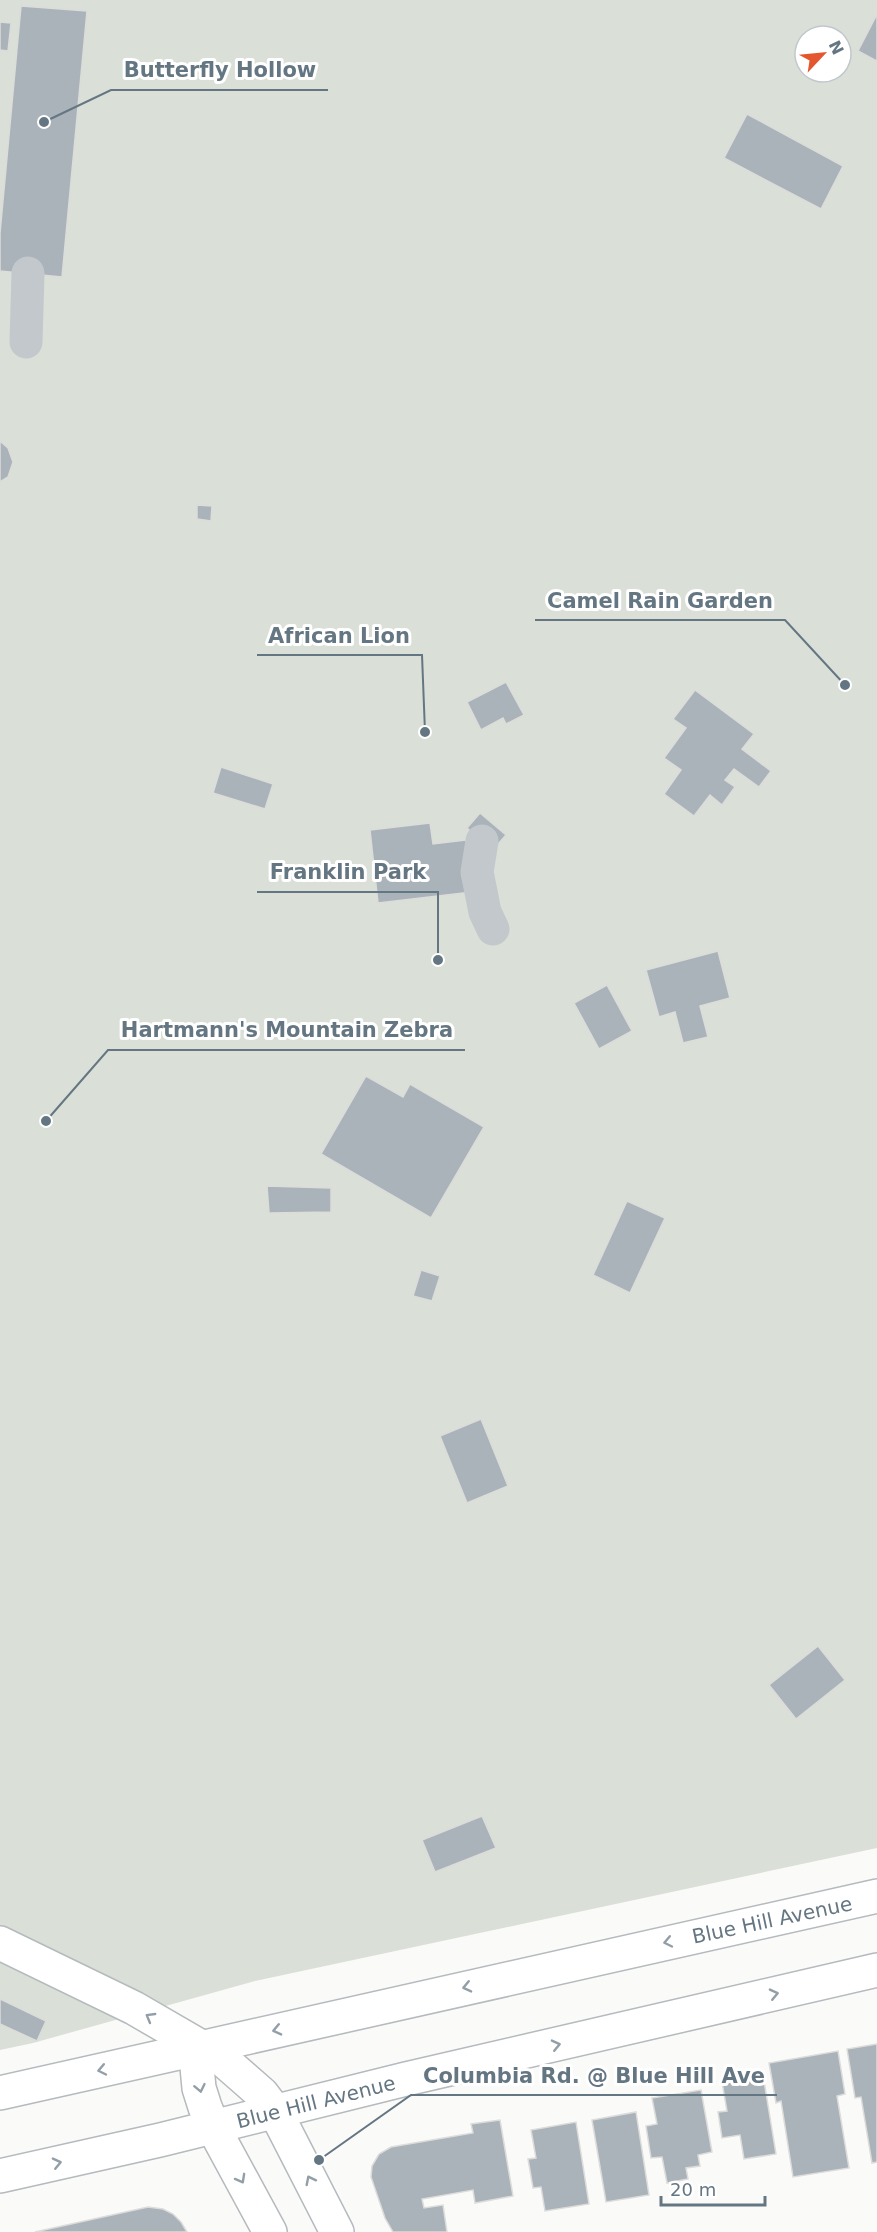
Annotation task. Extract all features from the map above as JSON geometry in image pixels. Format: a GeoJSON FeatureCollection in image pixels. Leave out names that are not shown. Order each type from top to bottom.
{"type":"FeatureCollection","features":[{"type":"Feature","properties":{"kind":"main road","name":"Blue Hill Avenue"},"geometry":{"type":"LineString","coordinates":[[0,2093],[874,1896]]}},
{"type":"Feature","properties":{"kind":"main road"},"geometry":{"type":"LineString","coordinates":[[0,1943],[134,2008],[222,2059],[242,2075],[262,2094],[275,2111],[337,2232]]}},
{"type":"Feature","properties":{"kind":"main road","name":"Blue Hill Avenue"},"geometry":{"type":"LineString","coordinates":[[0,2176],[877,1970]]}},
{"type":"Feature","properties":{"kind":"main road"},"geometry":{"type":"LineString","coordinates":[[200,2047],[197,2067],[199,2088],[213,2127],[270,2232]]}},
{"type":"Feature","properties":{"kind":"street"},"geometry":{"type":"LineString","coordinates":[[26,342],[28,273]]}},
{"type":"Feature","properties":{"kind":"street"},"geometry":{"type":"LineString","coordinates":[[482,841],[477,872],[485,912],[493,929]]}},
{"type":"Feature","properties":{"kind":"shaded area"},"geometry":{"type":"Polygon","coordinates":[[[0,0],[877,0],[877,1848],[255,1981],[33,2043],[0,2050],[0,0]]]}},
{"type":"Feature","properties":{"kind":"building"},"geometry":{"type":"Polygon","coordinates":[[[21,6],[87,11],[62,277],[0,271],[0,233],[21,6]]]}},
{"type":"Feature","properties":{"kind":"building"},"geometry":{"type":"Polygon","coordinates":[[[877,14],[877,61],[858,51],[877,14]]]}},
{"type":"Feature","properties":{"kind":"building"},"geometry":{"type":"Polygon","coordinates":[[[0,22],[11,23],[8,51],[0,50],[0,22]]]}},
{"type":"Feature","properties":{"kind":"building"},"geometry":{"type":"Polygon","coordinates":[[[747,114],[843,166],[821,209],[724,158],[747,114]]]}},
{"type":"Feature","properties":{"kind":"building"},"geometry":{"type":"Polygon","coordinates":[[[0,441],[8,448],[13,462],[8,477],[0,482],[0,441]]]}},
{"type":"Feature","properties":{"kind":"building"},"geometry":{"type":"Polygon","coordinates":[[[197,505],[212,506],[211,521],[197,519],[197,505]]]}},
{"type":"Feature","properties":{"kind":"building"},"geometry":{"type":"Polygon","coordinates":[[[506,682],[524,715],[506,724],[503,718],[481,730],[467,702],[506,682]]]}},
{"type":"Feature","properties":{"kind":"building"},"geometry":{"type":"Polygon","coordinates":[[[695,690],[754,734],[742,749],[771,771],[759,787],[734,769],[725,780],[735,787],[722,805],[710,795],[694,816],[664,794],[681,770],[664,758],[686,728],[673,719],[695,690]]]}},
{"type":"Feature","properties":{"kind":"building"},"geometry":{"type":"Polygon","coordinates":[[[221,767],[273,784],[265,809],[213,793],[221,767]]]}},
{"type":"Feature","properties":{"kind":"building"},"geometry":{"type":"Polygon","coordinates":[[[480,813],[506,835],[493,850],[467,828],[480,813]]]}},
{"type":"Feature","properties":{"kind":"building"},"geometry":{"type":"Polygon","coordinates":[[[430,823],[433,844],[466,840],[472,892],[378,903],[370,830],[430,823]]]}},
{"type":"Feature","properties":{"kind":"building"},"geometry":{"type":"Polygon","coordinates":[[[718,951],[730,998],[700,1006],[708,1037],[683,1043],[675,1012],[659,1017],[646,970],[718,951]]]}},
{"type":"Feature","properties":{"kind":"building"},"geometry":{"type":"Polygon","coordinates":[[[607,985],[632,1031],[599,1049],[574,1003],[607,985]]]}},
{"type":"Feature","properties":{"kind":"building"},"geometry":{"type":"Polygon","coordinates":[[[366,1076],[403,1097],[410,1084],[484,1127],[431,1218],[321,1154],[366,1076]]]}},
{"type":"Feature","properties":{"kind":"building"},"geometry":{"type":"Polygon","coordinates":[[[267,1186],[331,1188],[331,1212],[269,1213],[267,1186]]]}},
{"type":"Feature","properties":{"kind":"building"},"geometry":{"type":"Polygon","coordinates":[[[627,1201],[665,1218],[630,1293],[593,1275],[627,1201]]]}},
{"type":"Feature","properties":{"kind":"building"},"geometry":{"type":"Polygon","coordinates":[[[421,1270],[440,1276],[432,1301],[413,1296],[421,1270]]]}},
{"type":"Feature","properties":{"kind":"building"},"geometry":{"type":"Polygon","coordinates":[[[481,1419],[508,1486],[467,1503],[440,1436],[481,1419]]]}},
{"type":"Feature","properties":{"kind":"building"},"geometry":{"type":"Polygon","coordinates":[[[818,1646],[845,1680],[796,1719],[769,1685],[818,1646]]]}},
{"type":"Feature","properties":{"kind":"building"},"geometry":{"type":"Polygon","coordinates":[[[482,1816],[496,1848],[435,1872],[422,1840],[482,1816]]]}},
{"type":"Feature","properties":{"kind":"building"},"geometry":{"type":"Polygon","coordinates":[[[0,1999],[46,2021],[37,2041],[0,2024],[0,1999]]]}},
{"type":"Feature","properties":{"kind":"building"},"geometry":{"type":"Polygon","coordinates":[[[877,2044],[877,2162],[872,2163],[861,2097],[855,2098],[847,2049],[877,2044]]]}},
{"type":"Feature","properties":{"kind":"building"},"geometry":{"type":"Polygon","coordinates":[[[838,2051],[845,2094],[837,2096],[849,2168],[793,2177],[781,2101],[776,2103],[769,2063],[838,2051]]]}},
{"type":"Feature","properties":{"kind":"building"},"geometry":{"type":"Polygon","coordinates":[[[763,2075],[776,2154],[744,2159],[740,2135],[722,2138],[718,2112],[727,2111],[722,2082],[763,2075]]]}},
{"type":"Feature","properties":{"kind":"building"},"geometry":{"type":"Polygon","coordinates":[[[701,2090],[712,2152],[698,2155],[700,2166],[686,2168],[688,2179],[667,2183],[662,2157],[651,2158],[646,2126],[657,2124],[652,2098],[701,2090]]]}},
{"type":"Feature","properties":{"kind":"building"},"geometry":{"type":"Polygon","coordinates":[[[636,2112],[649,2195],[606,2202],[592,2120],[636,2112]]]}},
{"type":"Feature","properties":{"kind":"building"},"geometry":{"type":"Polygon","coordinates":[[[500,2120],[513,2196],[475,2203],[473,2190],[422,2199],[424,2208],[443,2205],[447,2232],[393,2232],[385,2218],[371,2177],[372,2166],[379,2154],[391,2147],[473,2133],[471,2124],[500,2120]]]}},
{"type":"Feature","properties":{"kind":"building"},"geometry":{"type":"Polygon","coordinates":[[[576,2122],[589,2204],[545,2211],[541,2187],[533,2188],[528,2159],[536,2158],[531,2130],[576,2122]]]}},
{"type":"Feature","properties":{"kind":"building"},"geometry":{"type":"Polygon","coordinates":[[[148,2207],[163,2209],[173,2214],[187,2232],[35,2232],[148,2207]]]}},
{"type":"Feature","properties":{"kind":"place","name":"Butterfly Hollow"},"geometry":{"type":"Point","coordinates":[44,122]}},
{"type":"Feature","properties":{"kind":"place","name":"Camel Rain Garden"},"geometry":{"type":"Point","coordinates":[845,685]}},
{"type":"Feature","properties":{"kind":"place","name":"African Lion"},"geometry":{"type":"Point","coordinates":[425,732]}},
{"type":"Feature","properties":{"kind":"place","name":"Franklin Park"},"geometry":{"type":"Point","coordinates":[438,960]}},
{"type":"Feature","properties":{"kind":"place","name":"Hartmann's Mountain Zebra"},"geometry":{"type":"Point","coordinates":[46,1121]}},
{"type":"Feature","properties":{"kind":"place","name":"Columbia Rd. @ Blue Hill Ave"},"geometry":{"type":"Point","coordinates":[319,2160]}}]}
